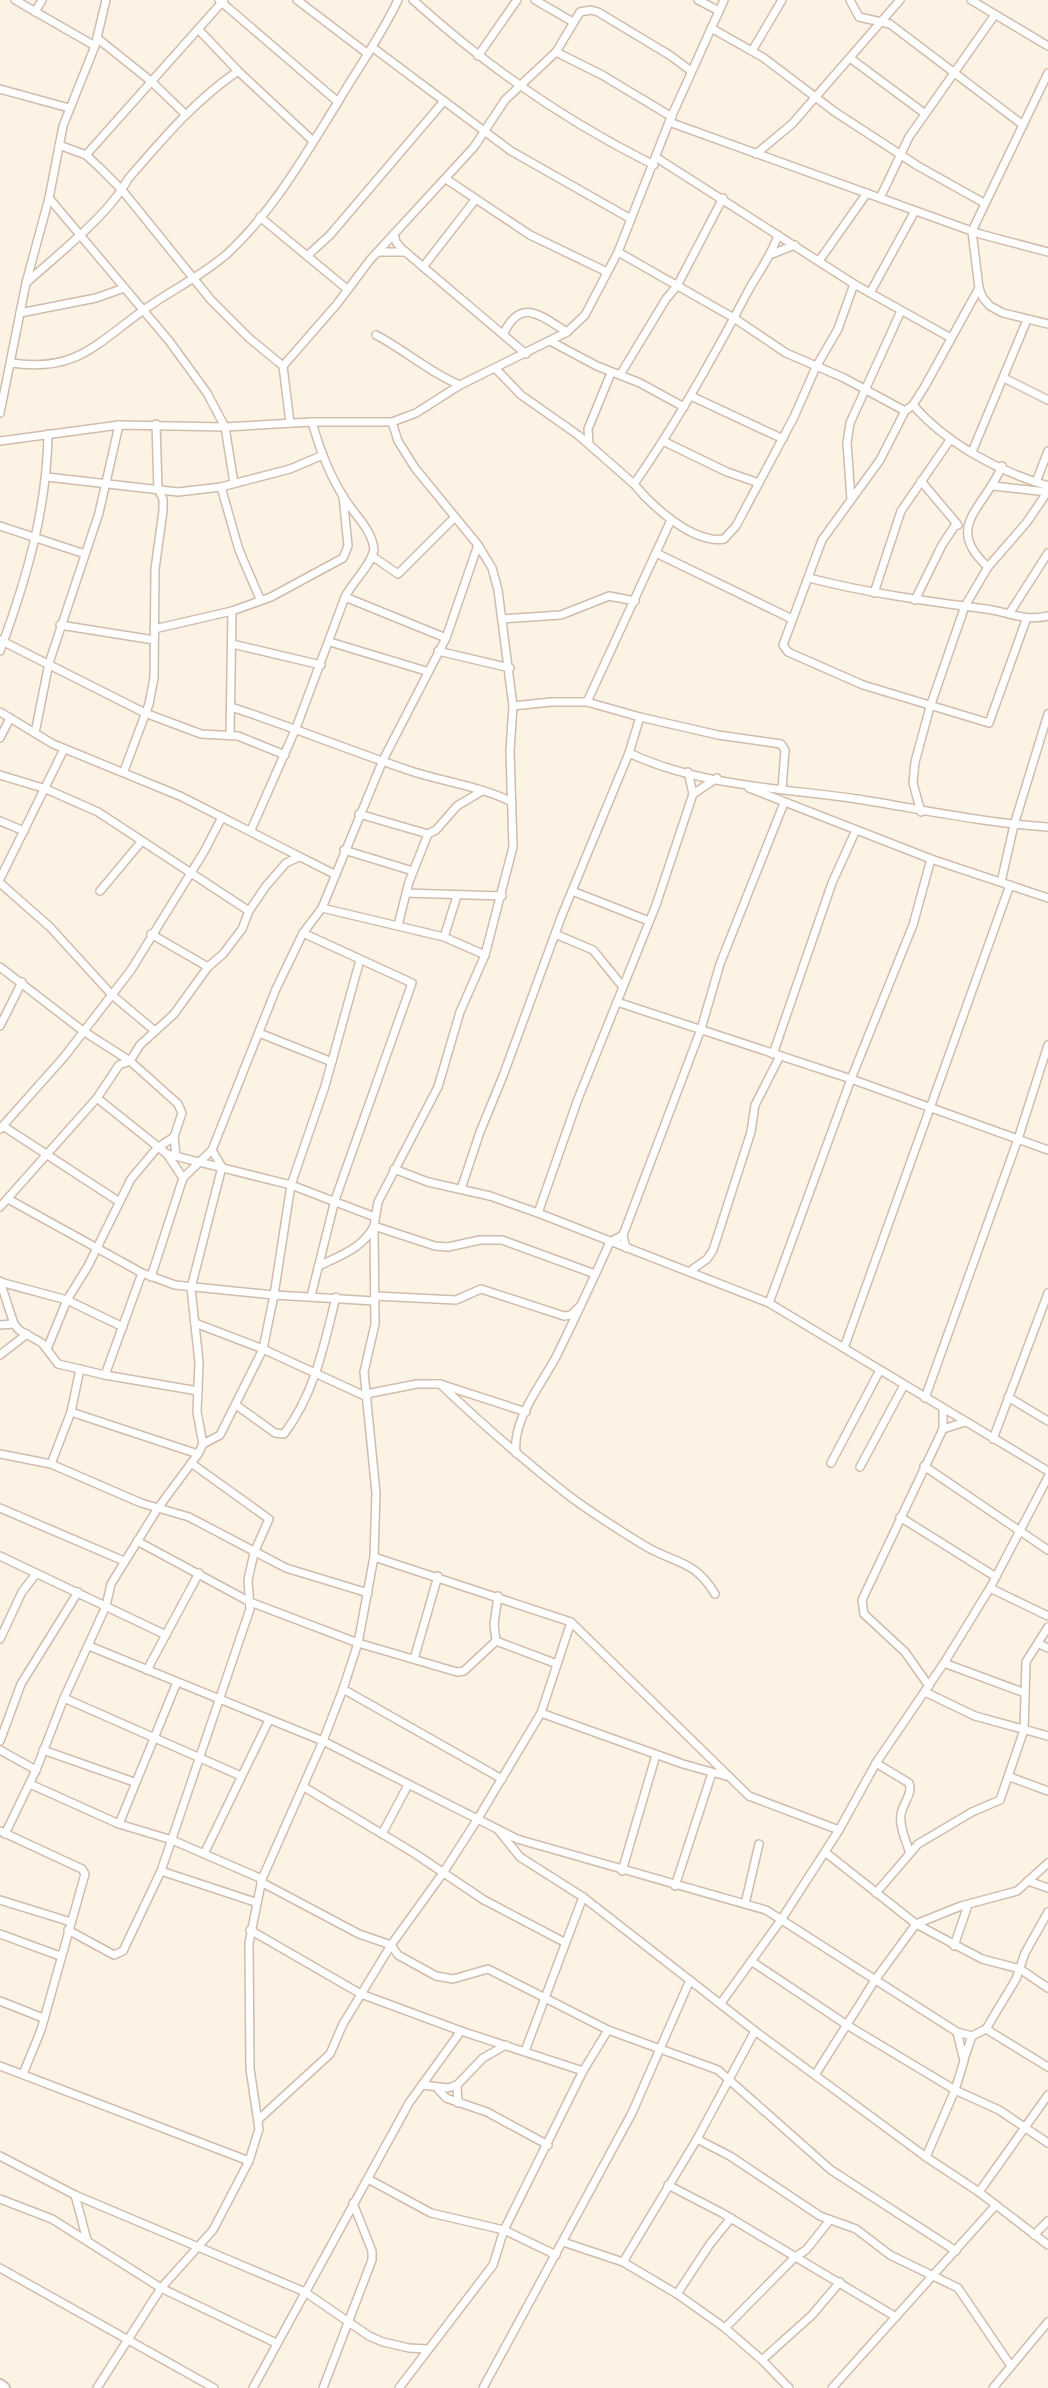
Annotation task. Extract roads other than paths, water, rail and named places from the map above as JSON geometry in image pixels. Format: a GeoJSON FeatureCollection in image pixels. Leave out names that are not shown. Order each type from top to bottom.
{"type":"FeatureCollection","features":[{"type":"Feature","properties":{"kind":"street"},"geometry":{"type":"LineString","coordinates":[[15,0],[96,42],[152,82],[185,114]]}},
{"type":"Feature","properties":{"kind":"street"},"geometry":{"type":"LineString","coordinates":[[35,12],[42,0]]}},
{"type":"Feature","properties":{"kind":"street"},"geometry":{"type":"LineString","coordinates":[[0,413],[26,283],[49,198],[59,145],[69,108],[96,42],[106,0]]}},
{"type":"Feature","properties":{"kind":"street"},"geometry":{"type":"LineString","coordinates":[[297,0],[368,54]]}},
{"type":"Feature","properties":{"kind":"street"},"geometry":{"type":"LineString","coordinates":[[11,363],[50,366],[66,362],[92,349],[142,311],[195,280],[230,251],[280,195],[368,54],[398,0]]}},
{"type":"Feature","properties":{"kind":"street"},"geometry":{"type":"LineString","coordinates":[[413,0],[478,56],[520,87],[599,137],[655,161],[723,198],[854,284],[951,338]]}},
{"type":"Feature","properties":{"kind":"street"},"geometry":{"type":"LineString","coordinates":[[478,56],[517,0]]}},
{"type":"Feature","properties":{"kind":"street"},"geometry":{"type":"LineString","coordinates":[[535,0],[573,22]]}},
{"type":"Feature","properties":{"kind":"street"},"geometry":{"type":"LineString","coordinates":[[698,0],[719,11]]}},
{"type":"Feature","properties":{"kind":"street"},"geometry":{"type":"LineString","coordinates":[[0,441],[119,424],[225,427],[312,422],[392,422],[416,413],[460,385],[567,332],[585,315],[618,252],[691,71],[724,0]]}},
{"type":"Feature","properties":{"kind":"street"},"geometry":{"type":"LineString","coordinates":[[752,51],[782,0]]}},
{"type":"Feature","properties":{"kind":"street"},"geometry":{"type":"LineString","coordinates":[[850,0],[859,16],[897,28],[1023,125]]}},
{"type":"Feature","properties":{"kind":"street"},"geometry":{"type":"LineString","coordinates":[[756,154],[792,124],[900,0]]}},
{"type":"Feature","properties":{"kind":"street"},"geometry":{"type":"LineString","coordinates":[[971,0],[994,16],[1048,46]]}},
{"type":"Feature","properties":{"kind":"street"},"geometry":{"type":"LineString","coordinates":[[86,155],[199,30],[222,1],[338,102]]}},
{"type":"Feature","properties":{"kind":"street"},"geometry":{"type":"LineString","coordinates":[[283,366],[394,234],[446,179],[484,132],[494,113],[556,52],[573,22],[585,10],[598,12],[671,56],[691,71]]}},
{"type":"Feature","properties":{"kind":"street"},"geometry":{"type":"LineString","coordinates":[[880,198],[900,152],[924,113],[994,16]]}},
{"type":"Feature","properties":{"kind":"street"},"geometry":{"type":"LineString","coordinates":[[711,28],[752,51],[871,136],[900,152],[918,166],[984,203]]}},
{"type":"Feature","properties":{"kind":"street"},"geometry":{"type":"LineString","coordinates":[[199,30],[238,71],[313,141]]}},
{"type":"Feature","properties":{"kind":"street"},"geometry":{"type":"LineString","coordinates":[[372,47],[520,157],[632,219]]}},
{"type":"Feature","properties":{"kind":"street"},"geometry":{"type":"LineString","coordinates":[[556,52],[602,75],[671,120],[756,154],[972,231],[1048,252]]}},
{"type":"Feature","properties":{"kind":"street"},"geometry":{"type":"LineString","coordinates":[[850,58],[924,113]]}},
{"type":"Feature","properties":{"kind":"street"},"geometry":{"type":"LineString","coordinates":[[26,283],[80,235],[122,190],[128,179],[185,114],[204,96],[238,71]]}},
{"type":"Feature","properties":{"kind":"street"},"geometry":{"type":"LineString","coordinates":[[1048,73],[972,231],[979,288],[990,306],[1027,320],[1048,324]]}},
{"type":"Feature","properties":{"kind":"street"},"geometry":{"type":"LineString","coordinates":[[0,89],[69,108]]}},
{"type":"Feature","properties":{"kind":"street"},"geometry":{"type":"LineString","coordinates":[[307,256],[330,235],[444,101]]}},
{"type":"Feature","properties":{"kind":"street"},"geometry":{"type":"LineString","coordinates":[[59,145],[86,155],[122,190],[211,300],[249,338],[283,366],[290,423]]}},
{"type":"Feature","properties":{"kind":"street"},"geometry":{"type":"LineString","coordinates":[[446,179],[530,235],[608,272]]}},
{"type":"Feature","properties":{"kind":"street"},"geometry":{"type":"LineString","coordinates":[[819,261],[867,193]]}},
{"type":"Feature","properties":{"kind":"street"},"geometry":{"type":"LineString","coordinates":[[49,198],[194,374],[225,427],[234,483]]}},
{"type":"Feature","properties":{"kind":"street"},"geometry":{"type":"LineString","coordinates":[[620,375],[666,299],[677,286],[723,198]]}},
{"type":"Feature","properties":{"kind":"street"},"geometry":{"type":"LineString","coordinates":[[423,267],[475,200]]}},
{"type":"Feature","properties":{"kind":"street"},"geometry":{"type":"LineString","coordinates":[[870,293],[915,211]]}},
{"type":"Feature","properties":{"kind":"street"},"geometry":{"type":"LineString","coordinates":[[260,217],[347,289]]}},
{"type":"Feature","properties":{"kind":"street"},"geometry":{"type":"LineString","coordinates":[[394,234],[396,242],[406,252],[526,354]]}},
{"type":"Feature","properties":{"kind":"street"},"geometry":{"type":"LineString","coordinates":[[634,484],[691,396],[772,254],[778,235]]}},
{"type":"Feature","properties":{"kind":"street"},"geometry":{"type":"LineString","coordinates":[[772,254],[795,246]]}},
{"type":"Feature","properties":{"kind":"street"},"geometry":{"type":"LineString","coordinates":[[379,252],[406,252]]}},
{"type":"Feature","properties":{"kind":"street"},"geometry":{"type":"LineString","coordinates":[[618,252],[734,318],[772,345],[865,389],[905,411]]}},
{"type":"Feature","properties":{"kind":"street"},"geometry":{"type":"LineString","coordinates":[[495,368],[537,408],[589,444],[671,520],[696,534],[715,541],[724,539],[736,526],[783,439],[816,367],[838,329],[854,284]]}},
{"type":"Feature","properties":{"kind":"street"},"geometry":{"type":"LineString","coordinates":[[20,314],[96,298],[124,288]]}},
{"type":"Feature","properties":{"kind":"street"},"geometry":{"type":"LineString","coordinates":[[979,288],[913,405],[905,411],[880,460],[822,540],[783,645],[788,652],[854,681],[930,707],[989,723],[1026,620]]}},
{"type":"Feature","properties":{"kind":"street"},"geometry":{"type":"LineString","coordinates":[[504,333],[510,319],[519,312],[527,311],[567,332]]}},
{"type":"Feature","properties":{"kind":"street"},"geometry":{"type":"LineString","coordinates":[[851,499],[847,443],[850,423],[901,311]]}},
{"type":"Feature","properties":{"kind":"street"},"geometry":{"type":"LineString","coordinates":[[972,452],[1027,320]]}},
{"type":"Feature","properties":{"kind":"street"},"geometry":{"type":"LineString","coordinates":[[376,335],[402,348],[444,378],[460,385]]}},
{"type":"Feature","properties":{"kind":"street"},"geometry":{"type":"LineString","coordinates":[[550,341],[611,373],[620,375],[684,406]]}},
{"type":"Feature","properties":{"kind":"street"},"geometry":{"type":"LineString","coordinates":[[589,444],[588,429],[611,373]]}},
{"type":"Feature","properties":{"kind":"street"},"geometry":{"type":"LineString","coordinates":[[1004,378],[1048,400]]}},
{"type":"Feature","properties":{"kind":"street"},"geometry":{"type":"LineString","coordinates":[[691,396],[783,439]]}},
{"type":"Feature","properties":{"kind":"street"},"geometry":{"type":"LineString","coordinates":[[913,405],[950,440],[1048,486]]}},
{"type":"Feature","properties":{"kind":"street"},"geometry":{"type":"LineString","coordinates":[[251,830],[296,728],[345,597],[372,556],[372,542],[362,522],[343,496],[323,455],[312,422]]}},
{"type":"Feature","properties":{"kind":"street"},"geometry":{"type":"LineString","coordinates":[[97,2388],[160,2288],[219,2220],[249,2161],[259,2129],[250,2069],[250,1930],[255,1902],[261,1880],[304,1787],[344,1689],[357,1643],[374,1557],[376,1492],[364,1372],[375,1324],[375,1217],[378,1202],[438,1087],[460,1012],[485,955],[513,847],[510,751],[513,706],[510,668],[492,568],[478,545],[415,468],[398,441],[392,422]]}},
{"type":"Feature","properties":{"kind":"street"},"geometry":{"type":"LineString","coordinates":[[35,733],[49,663],[107,482],[119,424]]}},
{"type":"Feature","properties":{"kind":"street"},"geometry":{"type":"LineString","coordinates":[[124,771],[153,685],[154,569],[164,512],[163,499],[158,489],[156,424]]}},
{"type":"Feature","properties":{"kind":"street"},"geometry":{"type":"LineString","coordinates":[[578,435],[588,429]]}},
{"type":"Feature","properties":{"kind":"street"},"geometry":{"type":"LineString","coordinates":[[0,651],[36,536],[47,477],[48,434]]}},
{"type":"Feature","properties":{"kind":"street"},"geometry":{"type":"LineString","coordinates":[[874,593],[901,511],[950,440]]}},
{"type":"Feature","properties":{"kind":"street"},"geometry":{"type":"LineString","coordinates":[[663,441],[727,472],[759,483]]}},
{"type":"Feature","properties":{"kind":"street"},"geometry":{"type":"LineString","coordinates":[[1036,482],[1048,451]]}},
{"type":"Feature","properties":{"kind":"street"},"geometry":{"type":"LineString","coordinates":[[47,477],[107,482],[178,492],[221,487],[290,469],[323,455]]}},
{"type":"Feature","properties":{"kind":"street"},"geometry":{"type":"LineString","coordinates":[[988,567],[976,556],[968,542],[966,530],[971,517],[993,486],[1002,466]]}},
{"type":"Feature","properties":{"kind":"street"},"geometry":{"type":"LineString","coordinates":[[921,481],[956,524],[966,530]]}},
{"type":"Feature","properties":{"kind":"street"},"geometry":{"type":"LineString","coordinates":[[921,812],[915,796],[913,773],[930,707],[965,606],[988,567],[1027,522],[1048,491],[993,486]]}},
{"type":"Feature","properties":{"kind":"street"},"geometry":{"type":"LineString","coordinates":[[221,487],[239,550],[260,599]]}},
{"type":"Feature","properties":{"kind":"street"},"geometry":{"type":"LineString","coordinates":[[154,629],[232,611],[260,599],[271,597],[345,555],[348,546],[343,496]]}},
{"type":"Feature","properties":{"kind":"street"},"geometry":{"type":"LineString","coordinates":[[372,556],[398,574],[454,517]]}},
{"type":"Feature","properties":{"kind":"street"},"geometry":{"type":"LineString","coordinates":[[587,702],[671,520]]}},
{"type":"Feature","properties":{"kind":"street"},"geometry":{"type":"LineString","coordinates":[[915,600],[942,545],[956,524]]}},
{"type":"Feature","properties":{"kind":"street"},"geometry":{"type":"LineString","coordinates":[[0,526],[85,554]]}},
{"type":"Feature","properties":{"kind":"street"},"geometry":{"type":"LineString","coordinates":[[151,1277],[183,1178],[212,1150],[259,1033],[303,933],[322,908],[334,874],[383,760],[426,671],[446,638],[478,545]]}},
{"type":"Feature","properties":{"kind":"street"},"geometry":{"type":"LineString","coordinates":[[1009,614],[1048,553]]}},
{"type":"Feature","properties":{"kind":"street"},"geometry":{"type":"LineString","coordinates":[[656,554],[792,619]]}},
{"type":"Feature","properties":{"kind":"street"},"geometry":{"type":"LineString","coordinates":[[809,579],[874,593],[1009,614],[1026,620],[1048,616]]}},
{"type":"Feature","properties":{"kind":"street"},"geometry":{"type":"LineString","coordinates":[[502,619],[561,615],[609,596],[635,601]]}},
{"type":"Feature","properties":{"kind":"street"},"geometry":{"type":"LineString","coordinates":[[345,597],[446,638]]}},
{"type":"Feature","properties":{"kind":"street"},"geometry":{"type":"LineString","coordinates":[[230,735],[232,611]]}},
{"type":"Feature","properties":{"kind":"street"},"geometry":{"type":"LineString","coordinates":[[60,625],[154,640]]}},
{"type":"Feature","properties":{"kind":"street"},"geometry":{"type":"LineString","coordinates":[[2,641],[49,663],[79,682],[145,713],[201,734],[230,735],[285,755]]}},
{"type":"Feature","properties":{"kind":"street"},"geometry":{"type":"LineString","coordinates":[[330,642],[426,671]]}},
{"type":"Feature","properties":{"kind":"street"},"geometry":{"type":"LineString","coordinates":[[231,644],[321,665]]}},
{"type":"Feature","properties":{"kind":"street"},"geometry":{"type":"LineString","coordinates":[[438,651],[510,668]]}},
{"type":"Feature","properties":{"kind":"street"},"geometry":{"type":"LineString","coordinates":[[513,706],[551,702],[587,702],[718,735],[781,744],[785,750],[782,789]]}},
{"type":"Feature","properties":{"kind":"street"},"geometry":{"type":"LineString","coordinates":[[231,707],[296,728],[411,771],[498,795],[512,802]]}},
{"type":"Feature","properties":{"kind":"street"},"geometry":{"type":"LineString","coordinates":[[0,712],[64,749],[124,771],[251,830],[334,874]]}},
{"type":"Feature","properties":{"kind":"street"},"geometry":{"type":"LineString","coordinates":[[1001,882],[1014,825],[1048,714]]}},
{"type":"Feature","properties":{"kind":"street"},"geometry":{"type":"LineString","coordinates":[[461,1189],[480,1132],[555,934],[629,753],[640,717]]}},
{"type":"Feature","properties":{"kind":"street"},"geometry":{"type":"LineString","coordinates":[[0,738],[10,718]]}},
{"type":"Feature","properties":{"kind":"street"},"geometry":{"type":"LineString","coordinates":[[64,749],[0,881],[50,927],[112,995],[155,1030]]}},
{"type":"Feature","properties":{"kind":"street"},"geometry":{"type":"LineString","coordinates":[[629,753],[666,768],[741,784],[921,812],[1014,825],[1048,827]]}},
{"type":"Feature","properties":{"kind":"street"},"geometry":{"type":"LineString","coordinates":[[538,1213],[578,1099],[649,921],[693,794],[688,772]]}},
{"type":"Feature","properties":{"kind":"street"},"geometry":{"type":"LineString","coordinates":[[0,775],[46,789],[98,812],[249,911]]}},
{"type":"Feature","properties":{"kind":"street"},"geometry":{"type":"LineString","coordinates":[[693,794],[717,778]]}},
{"type":"Feature","properties":{"kind":"street"},"geometry":{"type":"LineString","coordinates":[[741,784],[784,803],[931,859],[1048,898]]}},
{"type":"Feature","properties":{"kind":"street"},"geometry":{"type":"LineString","coordinates":[[498,795],[511,785]]}},
{"type":"Feature","properties":{"kind":"street"},"geometry":{"type":"LineString","coordinates":[[398,925],[413,871],[428,834],[436,830],[457,806],[482,791]]}},
{"type":"Feature","properties":{"kind":"street"},"geometry":{"type":"LineString","coordinates":[[626,1248],[623,1235],[701,1029],[728,942],[784,803]]}},
{"type":"Feature","properties":{"kind":"street"},"geometry":{"type":"LineString","coordinates":[[359,814],[428,834]]}},
{"type":"Feature","properties":{"kind":"street"},"geometry":{"type":"LineString","coordinates":[[118,1201],[2,1127],[83,1031],[130,970],[192,872],[222,817]]}},
{"type":"Feature","properties":{"kind":"street"},"geometry":{"type":"LineString","coordinates":[[0,820],[24,831]]}},
{"type":"Feature","properties":{"kind":"street"},"geometry":{"type":"LineString","coordinates":[[690,1271],[707,1259],[713,1250],[751,1132],[755,1105],[776,1055],[832,883],[856,830]]}},
{"type":"Feature","properties":{"kind":"street"},"geometry":{"type":"LineString","coordinates":[[100,891],[141,842]]}},
{"type":"Feature","properties":{"kind":"street"},"geometry":{"type":"LineString","coordinates":[[344,850],[413,871]]}},
{"type":"Feature","properties":{"kind":"street"},"geometry":{"type":"LineString","coordinates":[[0,1207],[96,1098],[119,1065],[129,1061],[140,1045],[174,1014],[208,967],[223,954],[242,929],[249,911],[286,863],[289,851]]}},
{"type":"Feature","properties":{"kind":"street"},"geometry":{"type":"LineString","coordinates":[[286,863],[299,856]]}},
{"type":"Feature","properties":{"kind":"street"},"geometry":{"type":"LineString","coordinates":[[770,1303],[850,1079],[913,925],[931,859]]}},
{"type":"Feature","properties":{"kind":"street"},"geometry":{"type":"LineString","coordinates":[[844,1348],[888,1230],[914,1146],[931,1107],[1010,885]]}},
{"type":"Feature","properties":{"kind":"street"},"geometry":{"type":"LineString","coordinates":[[572,891],[649,921]]}},
{"type":"Feature","properties":{"kind":"street"},"geometry":{"type":"LineString","coordinates":[[406,894],[451,893],[457,896],[502,896]]}},
{"type":"Feature","properties":{"kind":"street"},"geometry":{"type":"LineString","coordinates":[[444,938],[457,896]]}},
{"type":"Feature","properties":{"kind":"street"},"geometry":{"type":"LineString","coordinates":[[322,908],[444,938],[485,955]]}},
{"type":"Feature","properties":{"kind":"street"},"geometry":{"type":"LineString","coordinates":[[303,933],[360,960],[409,979],[412,987],[334,1200],[311,1296]]}},
{"type":"Feature","properties":{"kind":"street"},"geometry":{"type":"LineString","coordinates":[[151,934],[208,967]]}},
{"type":"Feature","properties":{"kind":"street"},"geometry":{"type":"LineString","coordinates":[[555,934],[593,950],[623,987]]}},
{"type":"Feature","properties":{"kind":"street"},"geometry":{"type":"LineString","coordinates":[[202,1444],[220,1435],[263,1349],[291,1185],[332,1062],[360,960]]}},
{"type":"Feature","properties":{"kind":"street"},"geometry":{"type":"LineString","coordinates":[[0,967],[83,1031],[129,1061],[181,1108],[174,1137],[176,1156]]}},
{"type":"Feature","properties":{"kind":"street"},"geometry":{"type":"LineString","coordinates":[[0,1026],[22,982]]}},
{"type":"Feature","properties":{"kind":"street"},"geometry":{"type":"LineString","coordinates":[[617,1002],[850,1079],[1048,1150]]}},
{"type":"Feature","properties":{"kind":"street"},"geometry":{"type":"LineString","coordinates":[[259,1033],[332,1062]]}},
{"type":"Feature","properties":{"kind":"street"},"geometry":{"type":"LineString","coordinates":[[925,1398],[1018,1139],[1048,1045]]}},
{"type":"Feature","properties":{"kind":"street"},"geometry":{"type":"LineString","coordinates":[[96,1098],[167,1154],[291,1185],[375,1217]]}},
{"type":"Feature","properties":{"kind":"street"},"geometry":{"type":"LineString","coordinates":[[47,1349],[67,1300],[98,1246],[118,1201],[131,1179],[157,1148],[174,1137]]}},
{"type":"Feature","properties":{"kind":"street"},"geometry":{"type":"LineString","coordinates":[[23,2074],[43,2018],[85,1874],[82,1869],[3,1832],[30,1784],[64,1698],[106,1606],[107,1595],[124,1561],[158,1508],[198,1454],[202,1444],[196,1413],[199,1362],[191,1288],[222,1167],[212,1150]]}},
{"type":"Feature","properties":{"kind":"street"},"geometry":{"type":"LineString","coordinates":[[167,1154],[183,1178]]}},
{"type":"Feature","properties":{"kind":"street"},"geometry":{"type":"LineString","coordinates":[[394,1169],[428,1182],[490,1196],[538,1213],[770,1303],[1048,1472]]}},
{"type":"Feature","properties":{"kind":"street"},"geometry":{"type":"LineString","coordinates":[[8,1199],[98,1246],[142,1273],[191,1288],[274,1295],[456,1300],[481,1289],[564,1316],[571,1315],[582,1304]]}},
{"type":"Feature","properties":{"kind":"street"},"geometry":{"type":"LineString","coordinates":[[319,1266],[360,1245],[368,1239],[374,1226]]}},
{"type":"Feature","properties":{"kind":"street"},"geometry":{"type":"LineString","coordinates":[[374,1226],[435,1246],[448,1247],[480,1240],[502,1240],[595,1274]]}},
{"type":"Feature","properties":{"kind":"street"},"geometry":{"type":"LineString","coordinates":[[516,1453],[517,1437],[526,1412],[582,1304],[610,1242],[623,1235]]}},
{"type":"Feature","properties":{"kind":"street"},"geometry":{"type":"LineString","coordinates":[[105,1375],[142,1273]]}},
{"type":"Feature","properties":{"kind":"street"},"geometry":{"type":"LineString","coordinates":[[0,1282],[67,1300],[123,1327]]}},
{"type":"Feature","properties":{"kind":"street"},"geometry":{"type":"LineString","coordinates":[[0,1282],[14,1324],[47,1349],[58,1364],[105,1375],[198,1391]]}},
{"type":"Feature","properties":{"kind":"street"},"geometry":{"type":"LineString","coordinates":[[993,1439],[1048,1293]]}},
{"type":"Feature","properties":{"kind":"street"},"geometry":{"type":"LineString","coordinates":[[236,1405],[275,1433],[284,1434],[305,1401],[316,1376],[336,1297]]}},
{"type":"Feature","properties":{"kind":"street"},"geometry":{"type":"LineString","coordinates":[[195,1323],[263,1349],[316,1376],[366,1396],[417,1384],[440,1384],[526,1412]]}},
{"type":"Feature","properties":{"kind":"street"},"geometry":{"type":"LineString","coordinates":[[0,1325],[14,1324]]}},
{"type":"Feature","properties":{"kind":"street"},"geometry":{"type":"LineString","coordinates":[[0,1354],[27,1334]]}},
{"type":"Feature","properties":{"kind":"street"},"geometry":{"type":"LineString","coordinates":[[51,1464],[72,1412],[80,1369]]}},
{"type":"Feature","properties":{"kind":"street"},"geometry":{"type":"LineString","coordinates":[[831,1463],[880,1370]]}},
{"type":"Feature","properties":{"kind":"street"},"geometry":{"type":"LineString","coordinates":[[440,1384],[516,1453],[569,1496],[617,1528],[704,1576],[715,1594]]}},
{"type":"Feature","properties":{"kind":"street"},"geometry":{"type":"LineString","coordinates":[[860,1467],[904,1385]]}},
{"type":"Feature","properties":{"kind":"street"},"geometry":{"type":"LineString","coordinates":[[1008,1397],[1048,1421]]}},
{"type":"Feature","properties":{"kind":"street"},"geometry":{"type":"LineString","coordinates":[[943,1409],[943,1429],[862,1600],[862,1608],[867,1619],[905,1652],[927,1689],[975,1716],[1048,1736]]}},
{"type":"Feature","properties":{"kind":"street"},"geometry":{"type":"LineString","coordinates":[[72,1412],[198,1454]]}},
{"type":"Feature","properties":{"kind":"street"},"geometry":{"type":"LineString","coordinates":[[943,1429],[965,1422]]}},
{"type":"Feature","properties":{"kind":"street"},"geometry":{"type":"LineString","coordinates":[[0,1454],[51,1464],[158,1508],[189,1517],[286,1568],[368,1593]]}},
{"type":"Feature","properties":{"kind":"street"},"geometry":{"type":"LineString","coordinates":[[68,1930],[98,1948],[119,1955],[161,1871],[221,1699],[250,1602],[248,1580],[254,1553],[269,1524],[268,1519],[191,1463]]}},
{"type":"Feature","properties":{"kind":"street"},"geometry":{"type":"LineString","coordinates":[[924,1466],[1048,1550]]}},
{"type":"Feature","properties":{"kind":"street"},"geometry":{"type":"LineString","coordinates":[[721,2003],[781,1920],[839,1830],[876,1763],[944,1664],[990,1588],[1048,1477]]}},
{"type":"Feature","properties":{"kind":"street"},"geometry":{"type":"LineString","coordinates":[[0,1508],[124,1561]]}},
{"type":"Feature","properties":{"kind":"street"},"geometry":{"type":"LineString","coordinates":[[900,1517],[996,1577]]}},
{"type":"Feature","properties":{"kind":"street"},"geometry":{"type":"LineString","coordinates":[[137,1540],[250,1602],[357,1643],[458,1672],[464,1671],[496,1641]]}},
{"type":"Feature","properties":{"kind":"street"},"geometry":{"type":"LineString","coordinates":[[0,1556],[166,1635]]}},
{"type":"Feature","properties":{"kind":"street"},"geometry":{"type":"LineString","coordinates":[[374,1557],[438,1576],[571,1622],[630,1677],[727,1777],[749,1796],[765,1804],[839,1830]]}},
{"type":"Feature","properties":{"kind":"street"},"geometry":{"type":"LineString","coordinates":[[147,1670],[199,1573]]}},
{"type":"Feature","properties":{"kind":"street"},"geometry":{"type":"LineString","coordinates":[[0,1639],[22,1592],[36,1574]]}},
{"type":"Feature","properties":{"kind":"street"},"geometry":{"type":"LineString","coordinates":[[414,1659],[438,1576]]}},
{"type":"Feature","properties":{"kind":"street"},"geometry":{"type":"LineString","coordinates":[[990,1588],[1048,1617]]}},
{"type":"Feature","properties":{"kind":"street"},"geometry":{"type":"LineString","coordinates":[[0,1741],[21,1684],[78,1592]]}},
{"type":"Feature","properties":{"kind":"street"},"geometry":{"type":"LineString","coordinates":[[496,1641],[494,1624],[498,1596]]}},
{"type":"Feature","properties":{"kind":"street"},"geometry":{"type":"LineString","coordinates":[[259,2119],[330,2054],[343,2024],[391,1945],[443,1873],[477,1820],[541,1713],[571,1622]]}},
{"type":"Feature","properties":{"kind":"street"},"geometry":{"type":"LineString","coordinates":[[876,1893],[909,1851],[972,1812],[997,1803],[1010,1777],[1024,1730],[1026,1662],[1048,1627]]}},
{"type":"Feature","properties":{"kind":"street"},"geometry":{"type":"LineString","coordinates":[[496,1641],[557,1664]]}},
{"type":"Feature","properties":{"kind":"street"},"geometry":{"type":"LineString","coordinates":[[1039,1644],[1048,1648]]}},
{"type":"Feature","properties":{"kind":"street"},"geometry":{"type":"LineString","coordinates":[[89,1646],[323,1742],[498,1830],[553,1851],[766,1910],[957,2032],[972,2036],[986,2029],[1020,1969],[1025,1953],[1048,1912]]}},
{"type":"Feature","properties":{"kind":"street"},"geometry":{"type":"LineString","coordinates":[[944,1664],[1025,1693]]}},
{"type":"Feature","properties":{"kind":"street"},"geometry":{"type":"LineString","coordinates":[[118,1824],[177,1682]]}},
{"type":"Feature","properties":{"kind":"street"},"geometry":{"type":"LineString","coordinates":[[344,1689],[502,1779]]}},
{"type":"Feature","properties":{"kind":"street"},"geometry":{"type":"LineString","coordinates":[[64,1698],[241,1776]]}},
{"type":"Feature","properties":{"kind":"street"},"geometry":{"type":"LineString","coordinates":[[541,1713],[656,1755],[727,1777]]}},
{"type":"Feature","properties":{"kind":"street"},"geometry":{"type":"LineString","coordinates":[[204,1854],[269,1720]]}},
{"type":"Feature","properties":{"kind":"street"},"geometry":{"type":"LineString","coordinates":[[0,1750],[36,1770]]}},
{"type":"Feature","properties":{"kind":"street"},"geometry":{"type":"LineString","coordinates":[[43,1750],[134,1782]]}},
{"type":"Feature","properties":{"kind":"street"},"geometry":{"type":"LineString","coordinates":[[622,1871],[656,1755]]}},
{"type":"Feature","properties":{"kind":"street"},"geometry":{"type":"LineString","coordinates":[[876,1763],[909,1783],[911,1788],[901,1814],[901,1824],[909,1851]]}},
{"type":"Feature","properties":{"kind":"street"},"geometry":{"type":"LineString","coordinates":[[675,1886],[712,1773]]}},
{"type":"Feature","properties":{"kind":"street"},"geometry":{"type":"LineString","coordinates":[[1010,1777],[1048,1791]]}},
{"type":"Feature","properties":{"kind":"street"},"geometry":{"type":"LineString","coordinates":[[30,1784],[118,1824],[172,1840],[261,1880],[359,1934],[391,1945],[398,1955],[436,1976],[453,1979],[488,1969],[608,2030],[708,2065],[730,2079],[831,2170],[956,2252]]}},
{"type":"Feature","properties":{"kind":"street"},"geometry":{"type":"LineString","coordinates":[[382,1834],[408,1785]]}},
{"type":"Feature","properties":{"kind":"street"},"geometry":{"type":"LineString","coordinates":[[304,1787],[484,1900],[564,1942]]}},
{"type":"Feature","properties":{"kind":"street"},"geometry":{"type":"LineString","coordinates":[[498,1830],[520,1857],[583,1897],[755,2031],[926,2157],[979,2192],[1048,2245]]}},
{"type":"Feature","properties":{"kind":"street"},"geometry":{"type":"LineString","coordinates":[[745,1904],[759,1844]]}},
{"type":"Feature","properties":{"kind":"street"},"geometry":{"type":"LineString","coordinates":[[825,1851],[916,1924],[954,1946],[992,1962],[1020,1969],[1048,1988]]}},
{"type":"Feature","properties":{"kind":"street"},"geometry":{"type":"LineString","coordinates":[[815,2075],[875,1980],[916,1924],[953,1908],[1017,1891],[1048,1863]]}},
{"type":"Feature","properties":{"kind":"street"},"geometry":{"type":"LineString","coordinates":[[161,1871],[255,1902]]}},
{"type":"Feature","properties":{"kind":"street"},"geometry":{"type":"LineString","coordinates":[[1028,1881],[1048,1888]]}},
{"type":"Feature","properties":{"kind":"street"},"geometry":{"type":"LineString","coordinates":[[525,2051],[564,1942],[583,1897]]}},
{"type":"Feature","properties":{"kind":"street"},"geometry":{"type":"LineString","coordinates":[[0,1900],[70,1922]]}},
{"type":"Feature","properties":{"kind":"street"},"geometry":{"type":"LineString","coordinates":[[954,1946],[968,1905]]}},
{"type":"Feature","properties":{"kind":"street"},"geometry":{"type":"LineString","coordinates":[[1038,1928],[1048,1933]]}},
{"type":"Feature","properties":{"kind":"street"},"geometry":{"type":"LineString","coordinates":[[250,1930],[361,1994],[461,2031],[583,2071]]}},
{"type":"Feature","properties":{"kind":"street"},"geometry":{"type":"LineString","coordinates":[[0,1934],[60,1956]]}},
{"type":"Feature","properties":{"kind":"street"},"geometry":{"type":"LineString","coordinates":[[751,1961],[847,2025],[956,2090],[1026,2127],[1048,2143]]}},
{"type":"Feature","properties":{"kind":"street"},"geometry":{"type":"LineString","coordinates":[[483,2388],[632,2113],[690,1980]]}},
{"type":"Feature","properties":{"kind":"street"},"geometry":{"type":"LineString","coordinates":[[0,2001],[43,2018]]}},
{"type":"Feature","properties":{"kind":"street"},"geometry":{"type":"LineString","coordinates":[[986,2029],[1048,2067]]}},
{"type":"Feature","properties":{"kind":"street"},"geometry":{"type":"LineString","coordinates":[[399,2388],[493,2265],[504,2230],[583,2071],[608,2030]]}},
{"type":"Feature","properties":{"kind":"street"},"geometry":{"type":"LineString","coordinates":[[253,2388],[409,2103],[461,2031]]}},
{"type":"Feature","properties":{"kind":"street"},"geometry":{"type":"LineString","coordinates":[[623,2262],[697,2139],[755,2031]]}},
{"type":"Feature","properties":{"kind":"street"},"geometry":{"type":"LineString","coordinates":[[957,2032],[964,2061]]}},
{"type":"Feature","properties":{"kind":"street"},"geometry":{"type":"LineString","coordinates":[[926,2157],[956,2090],[972,2036]]}},
{"type":"Feature","properties":{"kind":"street"},"geometry":{"type":"LineString","coordinates":[[423,2085],[436,2088],[456,2085],[483,2058],[506,2045]]}},
{"type":"Feature","properties":{"kind":"street"},"geometry":{"type":"LineString","coordinates":[[0,2066],[249,2161]]}},
{"type":"Feature","properties":{"kind":"street"},"geometry":{"type":"LineString","coordinates":[[456,2085],[458,2103]]}},
{"type":"Feature","properties":{"kind":"street"},"geometry":{"type":"LineString","coordinates":[[436,2088],[446,2098],[487,2112],[548,2145]]}},
{"type":"Feature","properties":{"kind":"street"},"geometry":{"type":"LineString","coordinates":[[979,2192],[1048,2095]]}},
{"type":"Feature","properties":{"kind":"street"},"geometry":{"type":"LineString","coordinates":[[697,2139],[730,2156],[820,2216],[856,2229],[890,2255],[962,2291],[1011,2366]]}},
{"type":"Feature","properties":{"kind":"street"},"geometry":{"type":"LineString","coordinates":[[0,2156],[75,2195],[305,2292],[383,2342],[409,2349],[427,2349]]}},
{"type":"Feature","properties":{"kind":"street"},"geometry":{"type":"LineString","coordinates":[[368,2179],[431,2213],[504,2230],[556,2255]]}},
{"type":"Feature","properties":{"kind":"street"},"geometry":{"type":"LineString","coordinates":[[668,2185],[731,2218],[896,2317]]}},
{"type":"Feature","properties":{"kind":"street"},"geometry":{"type":"LineString","coordinates":[[75,2195],[87,2240]]}},
{"type":"Feature","properties":{"kind":"street"},"geometry":{"type":"LineString","coordinates":[[0,2199],[52,2219],[160,2288],[276,2343]]}},
{"type":"Feature","properties":{"kind":"street"},"geometry":{"type":"LineString","coordinates":[[323,2388],[373,2256],[353,2204]]}},
{"type":"Feature","properties":{"kind":"street"},"geometry":{"type":"LineString","coordinates":[[832,2388],[996,2205]]}},
{"type":"Feature","properties":{"kind":"street"},"geometry":{"type":"LineString","coordinates":[[677,2294],[710,2244],[731,2218]]}},
{"type":"Feature","properties":{"kind":"street"},"geometry":{"type":"LineString","coordinates":[[725,2328],[795,2257],[806,2250],[830,2220]]}},
{"type":"Feature","properties":{"kind":"street"},"geometry":{"type":"LineString","coordinates":[[1034,2235],[1048,2221]]}},
{"type":"Feature","properties":{"kind":"street"},"geometry":{"type":"LineString","coordinates":[[562,2242],[623,2262],[677,2294],[725,2328],[762,2360],[789,2388]]}},
{"type":"Feature","properties":{"kind":"street"},"geometry":{"type":"LineString","coordinates":[[0,2268],[214,2388]]}},
{"type":"Feature","properties":{"kind":"street"},"geometry":{"type":"LineString","coordinates":[[762,2360],[812,2315],[840,2282]]}},
{"type":"Feature","properties":{"kind":"street"},"geometry":{"type":"LineString","coordinates":[[993,2388],[1048,2322]]}},
{"type":"Feature","properties":{"kind":"street"},"geometry":{"type":"LineString","coordinates":[[0,2385],[4,2388]]}}]}
